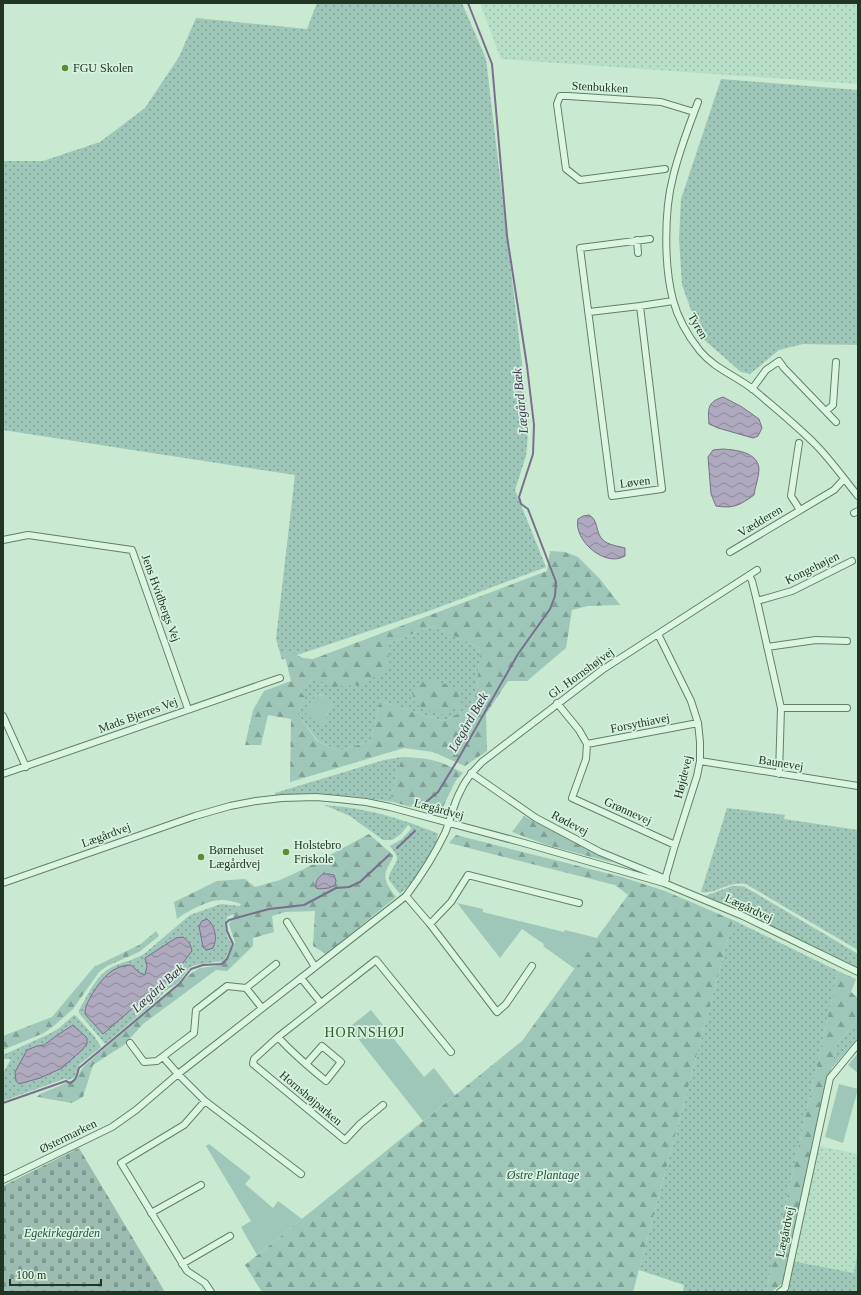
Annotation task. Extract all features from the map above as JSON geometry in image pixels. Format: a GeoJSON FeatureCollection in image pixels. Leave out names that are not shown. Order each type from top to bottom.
{"type":"FeatureCollection","features":[{"type":"Feature","properties":{"kind":"street","name":"Stenbukken"},"geometry":{"type":"LineString","coordinates":[[665,169],[580,180],[566,169],[557,104],[560,96],[661,102],[694,112]]}},
{"type":"Feature","properties":{"kind":"street","name":"Tyren"},"geometry":{"type":"LineString","coordinates":[[698,102],[673,178],[668,209],[667,248],[669,277],[673,300],[680,320],[700,352],[714,364],[752,389],[785,416],[816,445],[858,496]]}},
{"type":"Feature","properties":{"kind":"street","name":"Løven"},"geometry":{"type":"LineString","coordinates":[[640,306],[662,489],[612,496],[580,248],[650,239]]}},
{"type":"Feature","properties":{"kind":"street"},"geometry":{"type":"LineString","coordinates":[[637,240],[638,253]]}},
{"type":"Feature","properties":{"kind":"street"},"geometry":{"type":"LineString","coordinates":[[589,312],[640,306],[673,300]]}},
{"type":"Feature","properties":{"kind":"street"},"geometry":{"type":"LineString","coordinates":[[752,389],[766,370],[779,361],[836,422]]}},
{"type":"Feature","properties":{"kind":"street"},"geometry":{"type":"LineString","coordinates":[[826,411],[833,405],[836,362]]}},
{"type":"Feature","properties":{"kind":"street","name":"Vædderen"},"geometry":{"type":"LineString","coordinates":[[799,443],[791,496],[800,510]]}},
{"type":"Feature","properties":{"kind":"street","name":"Vædderen"},"geometry":{"type":"LineString","coordinates":[[730,552],[834,490],[844,479]]}},
{"type":"Feature","properties":{"kind":"street","name":"Jens Hvidbergs Vej"},"geometry":{"type":"LineString","coordinates":[[3,540],[28,535],[132,550],[188,709]]}},
{"type":"Feature","properties":{"kind":"street","name":"Kongehøjen"},"geometry":{"type":"LineString","coordinates":[[757,601],[792,592],[852,561]]}},
{"type":"Feature","properties":{"kind":"street","name":"Gl. Hornshøjvej"},"geometry":{"type":"LineString","coordinates":[[448,823],[459,793],[471,773],[494,752],[602,670],[757,570]]}},
{"type":"Feature","properties":{"kind":"street"},"geometry":{"type":"LineString","coordinates":[[749,575],[757,601],[781,708],[779,774]]}},
{"type":"Feature","properties":{"kind":"street","name":"Højdevej"},"geometry":{"type":"LineString","coordinates":[[658,634],[691,701],[698,724],[700,742],[700,761],[697,776],[675,844],[665,881]]}},
{"type":"Feature","properties":{"kind":"street"},"geometry":{"type":"LineString","coordinates":[[767,647],[816,640],[847,641]]}},
{"type":"Feature","properties":{"kind":"street","name":"Mads Bjerres Vej"},"geometry":{"type":"LineString","coordinates":[[3,774],[280,678]]}},
{"type":"Feature","properties":{"kind":"street"},"geometry":{"type":"LineString","coordinates":[[557,704],[579,730],[587,744]]}},
{"type":"Feature","properties":{"kind":"street"},"geometry":{"type":"LineString","coordinates":[[781,708],[847,708]]}},
{"type":"Feature","properties":{"kind":"street"},"geometry":{"type":"LineString","coordinates":[[3,716],[26,767]]}},
{"type":"Feature","properties":{"kind":"street","name":"Forsythiavej"},"geometry":{"type":"LineString","coordinates":[[587,744],[698,724]]}},
{"type":"Feature","properties":{"kind":"street","name":"Grønnevej"},"geometry":{"type":"LineString","coordinates":[[587,744],[586,759],[572,798],[675,844]]}},
{"type":"Feature","properties":{"kind":"street","name":"Baunevej"},"geometry":{"type":"LineString","coordinates":[[700,761],[858,786]]}},
{"type":"Feature","properties":{"kind":"street","name":"Rødevej"},"geometry":{"type":"LineString","coordinates":[[471,773],[543,821],[606,854],[665,881]]}},
{"type":"Feature","properties":{"kind":"street","name":"Lægårdvej"},"geometry":{"type":"LineString","coordinates":[[3,883],[195,816],[256,801],[282,798],[316,797],[366,802],[665,881],[743,916],[858,972]]}},
{"type":"Feature","properties":{"kind":"street"},"geometry":{"type":"LineString","coordinates":[[178,1074],[406,896],[423,873],[434,854],[448,823]]}},
{"type":"Feature","properties":{"kind":"street"},"geometry":{"type":"LineString","coordinates":[[430,924],[451,902],[468,875],[579,903]]}},
{"type":"Feature","properties":{"kind":"street"},"geometry":{"type":"LineString","coordinates":[[406,896],[430,924],[497,1012],[506,1004],[532,966]]}},
{"type":"Feature","properties":{"kind":"street"},"geometry":{"type":"LineString","coordinates":[[287,922],[316,967]]}},
{"type":"Feature","properties":{"kind":"street","name":"Hornshøjparken"},"geometry":{"type":"LineString","coordinates":[[383,1105],[360,1124],[344,1140],[253,1064],[254,1059],[278,1037],[376,960],[450,1052]]}},
{"type":"Feature","properties":{"kind":"street"},"geometry":{"type":"LineString","coordinates":[[130,1043],[144,1062],[157,1061],[194,1032],[196,1010],[227,986],[246,988],[276,964]]}},
{"type":"Feature","properties":{"kind":"street"},"geometry":{"type":"LineString","coordinates":[[301,978],[321,1003]]}},
{"type":"Feature","properties":{"kind":"street"},"geometry":{"type":"LineString","coordinates":[[246,988],[262,1008]]}},
{"type":"Feature","properties":{"kind":"street","name":"Hornshøjparken"},"geometry":{"type":"LineString","coordinates":[[278,1037],[291,1052],[326,1081],[341,1062],[322,1046],[306,1064]]}},
{"type":"Feature","properties":{"kind":"street","name":"Lægårdvej"},"geometry":{"type":"LineString","coordinates":[[780,1292],[785,1288],[830,1078],[858,1044]]}},
{"type":"Feature","properties":{"kind":"street"},"geometry":{"type":"LineString","coordinates":[[163,1057],[205,1101],[301,1174]]}},
{"type":"Feature","properties":{"kind":"street","name":"Østermarken"},"geometry":{"type":"LineString","coordinates":[[3,1180],[112,1127],[136,1110],[178,1074]]}},
{"type":"Feature","properties":{"kind":"street"},"geometry":{"type":"LineString","coordinates":[[205,1101],[184,1124],[121,1163],[186,1271],[206,1283],[211,1292]]}},
{"type":"Feature","properties":{"kind":"street"},"geometry":{"type":"LineString","coordinates":[[151,1213],[201,1185]]}},
{"type":"Feature","properties":{"kind":"street"},"geometry":{"type":"LineString","coordinates":[[182,1264],[230,1236]]}},
{"type":"Feature","properties":{"kind":"green space"},"geometry":{"type":"Polygon","coordinates":[[[317,3],[462,3],[486,59],[529,423],[526,456],[515,490],[546,567],[429,611],[282,660],[276,639],[295,475],[3,430],[3,161],[43,161],[100,142],[145,108],[179,57],[196,18],[307,29],[317,3]]]}},
{"type":"Feature","properties":{"kind":"green space"},"geometry":{"type":"Polygon","coordinates":[[[480,3],[858,3],[858,84],[501,59],[480,3]]]}},
{"type":"Feature","properties":{"kind":"green space"},"geometry":{"type":"Polygon","coordinates":[[[721,79],[858,90],[858,345],[803,344],[779,350],[750,374],[741,372],[701,337],[682,285],[679,239],[681,199],[721,79]]]}},
{"type":"Feature","properties":{"kind":"green space"},"geometry":{"type":"Polygon","coordinates":[[[550,551],[565,552],[578,557],[600,579],[620,605],[588,606],[572,610],[566,648],[527,681],[508,681],[486,714],[487,751],[465,766],[433,752],[404,748],[290,782],[291,719],[268,715],[261,745],[245,745],[253,710],[264,691],[291,681],[283,648],[303,658],[313,659],[547,571],[550,551]],[[432,626],[387,644],[390,669],[359,685],[330,687],[314,677],[300,691],[305,697],[297,713],[317,741],[339,751],[371,741],[380,701],[443,721],[468,709],[477,690],[480,648],[432,626]]]}},
{"type":"Feature","properties":{"kind":"green space"},"geometry":{"type":"Polygon","coordinates":[[[432,626],[480,648],[477,690],[468,709],[443,721],[380,701],[371,741],[339,751],[318,741],[297,713],[305,697],[300,691],[314,677],[387,644],[432,626]],[[320,694],[317,695],[306,708],[306,716],[312,717],[324,723],[333,701],[320,694]]]}},
{"type":"Feature","properties":{"kind":"green space"},"geometry":{"type":"Polygon","coordinates":[[[435,680],[459,689],[459,707],[441,715],[415,704],[412,692],[418,683],[435,680]]]}},
{"type":"Feature","properties":{"kind":"green space"},"geometry":{"type":"Polygon","coordinates":[[[318,694],[333,701],[324,723],[321,725],[313,718],[308,718],[306,716],[306,708],[318,694]]]}},
{"type":"Feature","properties":{"kind":"green space"},"geometry":{"type":"Polygon","coordinates":[[[402,757],[391,796],[393,802],[315,793],[275,796],[275,793],[384,760],[402,757]]]}},
{"type":"Feature","properties":{"kind":"green space"},"geometry":{"type":"Polygon","coordinates":[[[402,757],[434,760],[463,773],[456,780],[442,809],[433,813],[393,802],[391,796],[402,757]]]}},
{"type":"Feature","properties":{"kind":"green space"},"geometry":{"type":"Polygon","coordinates":[[[324,805],[365,810],[408,822],[437,833],[436,842],[424,866],[412,882],[400,894],[389,880],[390,874],[397,861],[397,856],[390,846],[402,839],[411,829],[410,826],[408,825],[401,834],[392,840],[383,840],[350,816],[324,805]]]}},
{"type":"Feature","properties":{"kind":"green space"},"geometry":{"type":"Polygon","coordinates":[[[727,808],[785,815],[784,819],[858,830],[858,950],[746,884],[733,884],[711,892],[701,892],[727,808]]]}},
{"type":"Feature","properties":{"kind":"green space"},"geometry":{"type":"Polygon","coordinates":[[[524,816],[614,863],[547,845],[512,832],[524,816]]]}},
{"type":"Feature","properties":{"kind":"green space"},"geometry":{"type":"Polygon","coordinates":[[[369,834],[393,855],[385,875],[387,883],[396,897],[326,954],[313,946],[315,911],[285,912],[272,916],[274,932],[253,938],[253,946],[227,971],[216,970],[143,1024],[124,1045],[93,1065],[83,1097],[72,1103],[37,1097],[40,1094],[76,1079],[83,1067],[190,974],[200,968],[216,966],[229,954],[235,943],[229,924],[241,904],[232,901],[216,900],[192,909],[177,919],[174,902],[217,881],[245,879],[255,887],[280,880],[304,869],[369,834]]]}},
{"type":"Feature","properties":{"kind":"green space","name":"Østre Plantage"},"geometry":{"type":"Polygon","coordinates":[[[456,835],[622,877],[665,891],[733,920],[633,1292],[262,1292],[245,1265],[522,1041],[628,895],[615,885],[449,843],[456,835]]]}},
{"type":"Feature","properties":{"kind":"green space"},"geometry":{"type":"Polygon","coordinates":[[[732,886],[745,887],[858,954],[858,968],[737,909],[705,896],[732,886]]]}},
{"type":"Feature","properties":{"kind":"green space"},"geometry":{"type":"Polygon","coordinates":[[[457,903],[483,909],[483,912],[564,932],[565,930],[597,938],[575,969],[543,946],[544,944],[522,929],[500,958],[457,903]]]}},
{"type":"Feature","properties":{"kind":"green space"},"geometry":{"type":"Polygon","coordinates":[[[221,904],[240,906],[235,914],[228,916],[226,920],[226,931],[232,945],[225,958],[221,961],[190,967],[178,983],[165,991],[156,1001],[105,1044],[79,1013],[79,1010],[93,986],[106,971],[116,965],[144,954],[190,915],[221,904]],[[147,966],[145,975],[140,973],[85,1007],[179,968],[147,966]]]}},
{"type":"Feature","properties":{"kind":"green space"},"geometry":{"type":"Polygon","coordinates":[[[733,920],[838,971],[766,1292],[683,1292],[684,1285],[639,1270],[733,920]]]}},
{"type":"Feature","properties":{"kind":"green space"},"geometry":{"type":"Polygon","coordinates":[[[156,931],[159,936],[139,952],[107,966],[99,972],[73,1009],[56,1024],[44,1033],[3,1050],[3,1036],[52,1017],[94,967],[141,944],[156,931]]]}},
{"type":"Feature","properties":{"kind":"green space"},"geometry":{"type":"Polygon","coordinates":[[[838,971],[856,979],[851,992],[858,998],[858,1019],[837,1044],[782,1284],[771,1292],[766,1292],[838,971]]]}},
{"type":"Feature","properties":{"kind":"green space"},"geometry":{"type":"Polygon","coordinates":[[[371,1010],[424,1077],[434,1068],[455,1095],[423,1121],[356,1036],[347,1029],[371,1010]]]}},
{"type":"Feature","properties":{"kind":"green space"},"geometry":{"type":"Polygon","coordinates":[[[74,1015],[95,1037],[101,1047],[79,1065],[75,1077],[69,1080],[64,1079],[3,1101],[3,1073],[11,1059],[3,1059],[3,1055],[59,1028],[74,1015]],[[73,1025],[44,1045],[37,1046],[15,1072],[73,1025]]]}},
{"type":"Feature","properties":{"kind":"green space"},"geometry":{"type":"Polygon","coordinates":[[[858,1019],[858,1038],[831,1069],[837,1044],[858,1019]]]}},
{"type":"Feature","properties":{"kind":"green space"},"geometry":{"type":"Polygon","coordinates":[[[858,1053],[858,1073],[848,1065],[858,1053]]]}},
{"type":"Feature","properties":{"kind":"green space"},"geometry":{"type":"Polygon","coordinates":[[[839,1084],[858,1089],[843,1143],[825,1137],[839,1084]]]}},
{"type":"Feature","properties":{"kind":"green space"},"geometry":{"type":"Polygon","coordinates":[[[209,1144],[251,1177],[245,1184],[273,1208],[278,1201],[302,1219],[257,1255],[241,1227],[251,1221],[206,1146],[209,1144]]]}},
{"type":"Feature","properties":{"kind":"green space"},"geometry":{"type":"Polygon","coordinates":[[[819,1146],[858,1154],[858,1249],[854,1273],[792,1261],[819,1146]]]}},
{"type":"Feature","properties":{"kind":"green space","name":"Egekirkegården"},"geometry":{"type":"Polygon","coordinates":[[[79,1148],[165,1292],[3,1292],[3,1186],[79,1148]]]}},
{"type":"Feature","properties":{"kind":"green space"},"geometry":{"type":"Polygon","coordinates":[[[858,1249],[858,1292],[786,1292],[792,1261],[854,1273],[858,1249]]]}},
{"type":"Feature","properties":{"kind":"water"},"geometry":{"type":"Polygon","coordinates":[[[723,397],[742,407],[759,419],[762,428],[758,436],[753,438],[709,424],[709,410],[711,404],[723,397]]]}},
{"type":"Feature","properties":{"kind":"water"},"geometry":{"type":"Polygon","coordinates":[[[723,449],[740,451],[751,455],[758,463],[759,469],[754,495],[741,504],[728,507],[716,506],[711,494],[708,457],[713,450],[723,449]]]}},
{"type":"Feature","properties":{"kind":"water"},"geometry":{"type":"Polygon","coordinates":[[[589,515],[596,523],[599,534],[603,540],[610,544],[625,548],[625,556],[617,559],[609,558],[600,555],[586,544],[578,527],[578,519],[589,515]]]}},
{"type":"Feature","properties":{"kind":"water"},"geometry":{"type":"Polygon","coordinates":[[[323,874],[334,875],[336,881],[335,885],[329,888],[316,888],[317,880],[323,874]]]}},
{"type":"Feature","properties":{"kind":"water"},"geometry":{"type":"Polygon","coordinates":[[[207,919],[214,928],[215,944],[213,948],[207,950],[203,947],[199,926],[202,921],[207,919]]]}},
{"type":"Feature","properties":{"kind":"water"},"geometry":{"type":"Polygon","coordinates":[[[183,937],[191,946],[192,951],[179,968],[103,1034],[85,1014],[86,1006],[89,1000],[107,975],[118,968],[131,965],[140,973],[145,975],[147,966],[145,958],[176,938],[183,937]]]}},
{"type":"Feature","properties":{"kind":"water"},"geometry":{"type":"Polygon","coordinates":[[[73,1025],[87,1038],[87,1044],[82,1050],[62,1068],[40,1078],[19,1084],[16,1081],[15,1072],[27,1050],[44,1045],[73,1025]]]}},
{"type":"Feature","properties":{"kind":"waterway","name":"Lægård Bæk"},"geometry":{"type":"LineString","coordinates":[[426,802],[438,792],[518,654],[550,609],[555,596],[556,582],[528,509],[521,504],[519,497],[533,454],[534,425],[527,366],[507,236],[492,64],[468,3]]}},
{"type":"Feature","properties":{"kind":"waterway","name":"Lægård Bæk"},"geometry":{"type":"LineString","coordinates":[[397,848],[415,831]]}},
{"type":"Feature","properties":{"kind":"waterway","name":"Lægård Bæk"},"geometry":{"type":"LineString","coordinates":[[3,1103],[66,1081],[70,1083],[72,1082],[76,1077],[79,1068],[179,984],[191,969],[203,965],[222,964],[227,959],[233,944],[227,931],[226,923],[229,920],[269,909],[304,905],[336,888],[349,887],[360,882],[389,855]]}},
{"type":"Feature","properties":{"kind":"place","name":"FGU Skolen"},"geometry":{"type":"Point","coordinates":[65,68]}},
{"type":"Feature","properties":{"kind":"place","name":"Holstebro Friskole"},"geometry":{"type":"Point","coordinates":[286,852]}},
{"type":"Feature","properties":{"kind":"place","name":"Børnehuset Lægårdvej"},"geometry":{"type":"Point","coordinates":[201,857]}},
{"type":"Feature","properties":{"kind":"district","name":"HORNSHØJ"},"geometry":{"type":"Point","coordinates":[365,1032]}}]}
